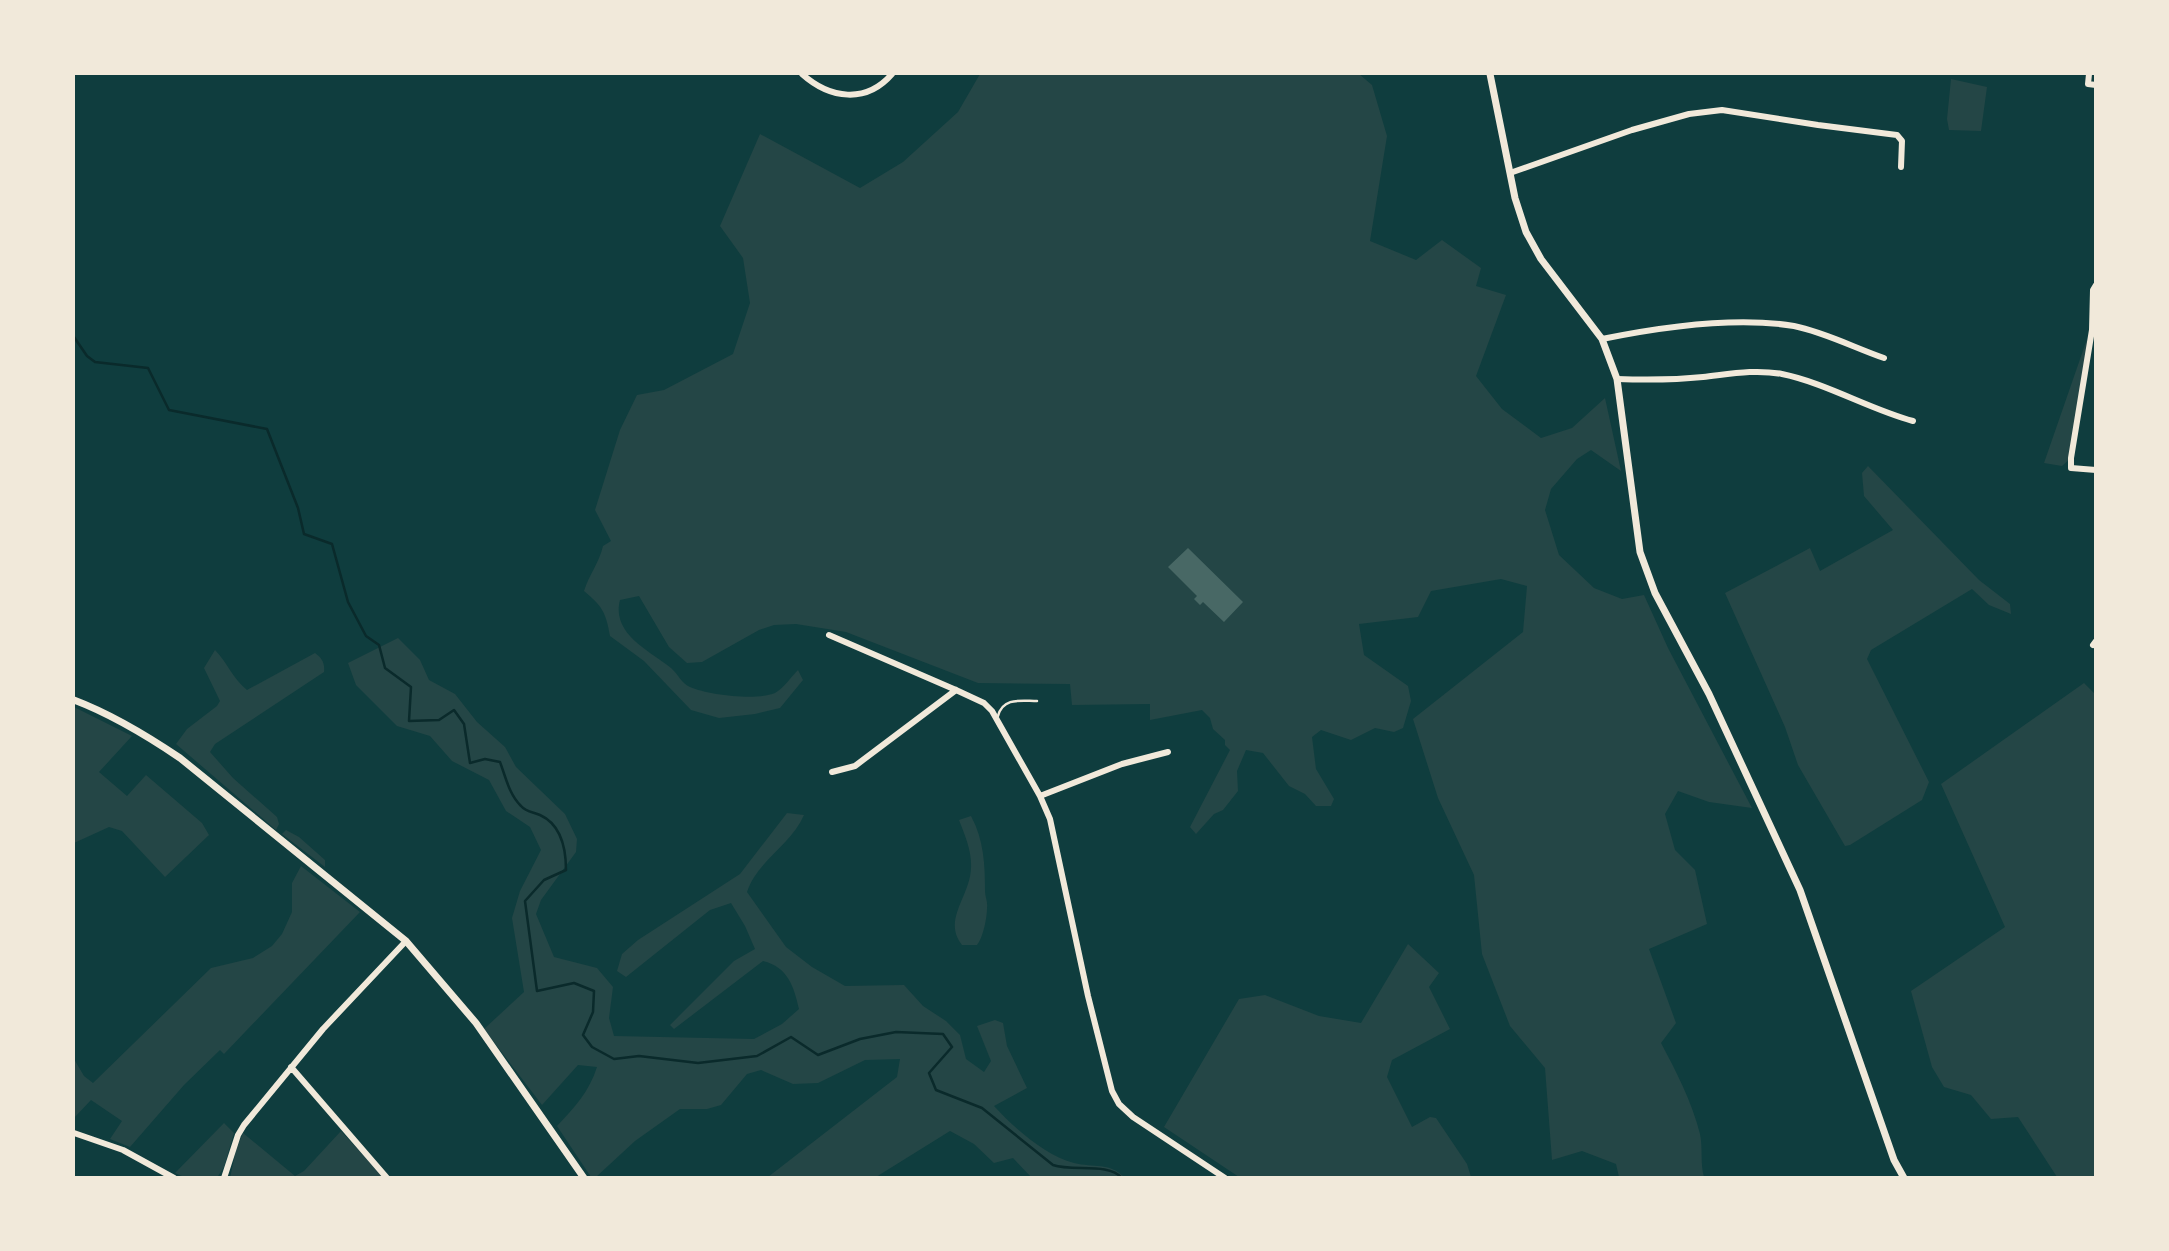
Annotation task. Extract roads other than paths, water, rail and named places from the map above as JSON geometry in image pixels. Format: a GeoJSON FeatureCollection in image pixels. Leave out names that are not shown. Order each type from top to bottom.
{"type":"FeatureCollection","features":[{"type":"Feature","properties":{"kind":"street"},"geometry":{"type":"LineString","coordinates":[[802,74],[817,87],[833,94],[873,91],[892,74]]}},
{"type":"Feature","properties":{"kind":"street"},"geometry":{"type":"LineString","coordinates":[[1490,74],[1510,173],[1526,232],[1541,259],[1602,338],[1617,379],[1640,552],[1655,593],[1709,694],[1800,890],[1894,1160],[1904,1178]]}},
{"type":"Feature","properties":{"kind":"street"},"geometry":{"type":"LineString","coordinates":[[2089,74],[2088,85],[2095,85]]}},
{"type":"Feature","properties":{"kind":"street"},"geometry":{"type":"LineString","coordinates":[[1510,173],[1632,130],[1689,114],[1722,110],[1897,135],[1902,141],[1901,167]]}},
{"type":"Feature","properties":{"kind":"street"},"geometry":{"type":"LineString","coordinates":[[2095,285],[2092,330],[2071,458],[2071,468],[2095,470]]}},
{"type":"Feature","properties":{"kind":"street"},"geometry":{"type":"LineString","coordinates":[[1602,338],[1691,326],[1767,324],[1795,326],[1884,358]]}},
{"type":"Feature","properties":{"kind":"street"},"geometry":{"type":"LineString","coordinates":[[1617,379],[1676,379],[1747,371],[1783,374],[1881,412],[1913,421]]}},
{"type":"Feature","properties":{"kind":"street"},"geometry":{"type":"LineString","coordinates":[[829,635],[984,703],[998,720],[1050,819],[1088,996],[1112,1091],[1119,1104],[1133,1116],[1225,1178]]}},
{"type":"Feature","properties":{"kind":"street"},"geometry":{"type":"LineString","coordinates":[[832,772],[855,766],[956,690]]}},
{"type":"Feature","properties":{"kind":"street"},"geometry":{"type":"LineString","coordinates":[[74,700],[96,708],[180,758],[406,941],[476,1023],[584,1178]]}},
{"type":"Feature","properties":{"kind":"street"},"geometry":{"type":"LineString","coordinates":[[1040,796],[1122,764],[1168,752]]}},
{"type":"Feature","properties":{"kind":"street"},"geometry":{"type":"LineString","coordinates":[[224,1178],[232,1150],[244,1125],[323,1029],[406,941]]}},
{"type":"Feature","properties":{"kind":"street"},"geometry":{"type":"LineString","coordinates":[[291,1067],[387,1178]]}},
{"type":"Feature","properties":{"kind":"street"},"geometry":{"type":"LineString","coordinates":[[74,1133],[123,1150],[174,1178]]}},
{"type":"Feature","properties":{"kind":"lane"},"geometry":{"type":"LineString","coordinates":[[998,720],[1005,703],[1037,701]]}},
{"type":"Feature","properties":{"kind":"waterway"},"geometry":{"type":"LineString","coordinates":[[74,337],[87,356],[95,362],[148,368],[169,410],[267,429],[298,508],[304,534],[332,544],[348,602],[366,636],[379,645],[385,668],[411,687],[409,721],[439,720],[454,710],[464,724],[470,763],[485,759],[500,762],[508,786],[517,801],[525,810],[547,819],[558,831],[564,846],[566,870],[544,880],[525,901],[537,991],[574,983],[594,991],[593,1012],[583,1035],[592,1047],[614,1059],[639,1056],[698,1063],[757,1056],[791,1037],[818,1055],[860,1039],[896,1032],[943,1034],[952,1047],[929,1073],[936,1090],[982,1108],[1053,1165],[1108,1170],[1122,1178]]}}]}
